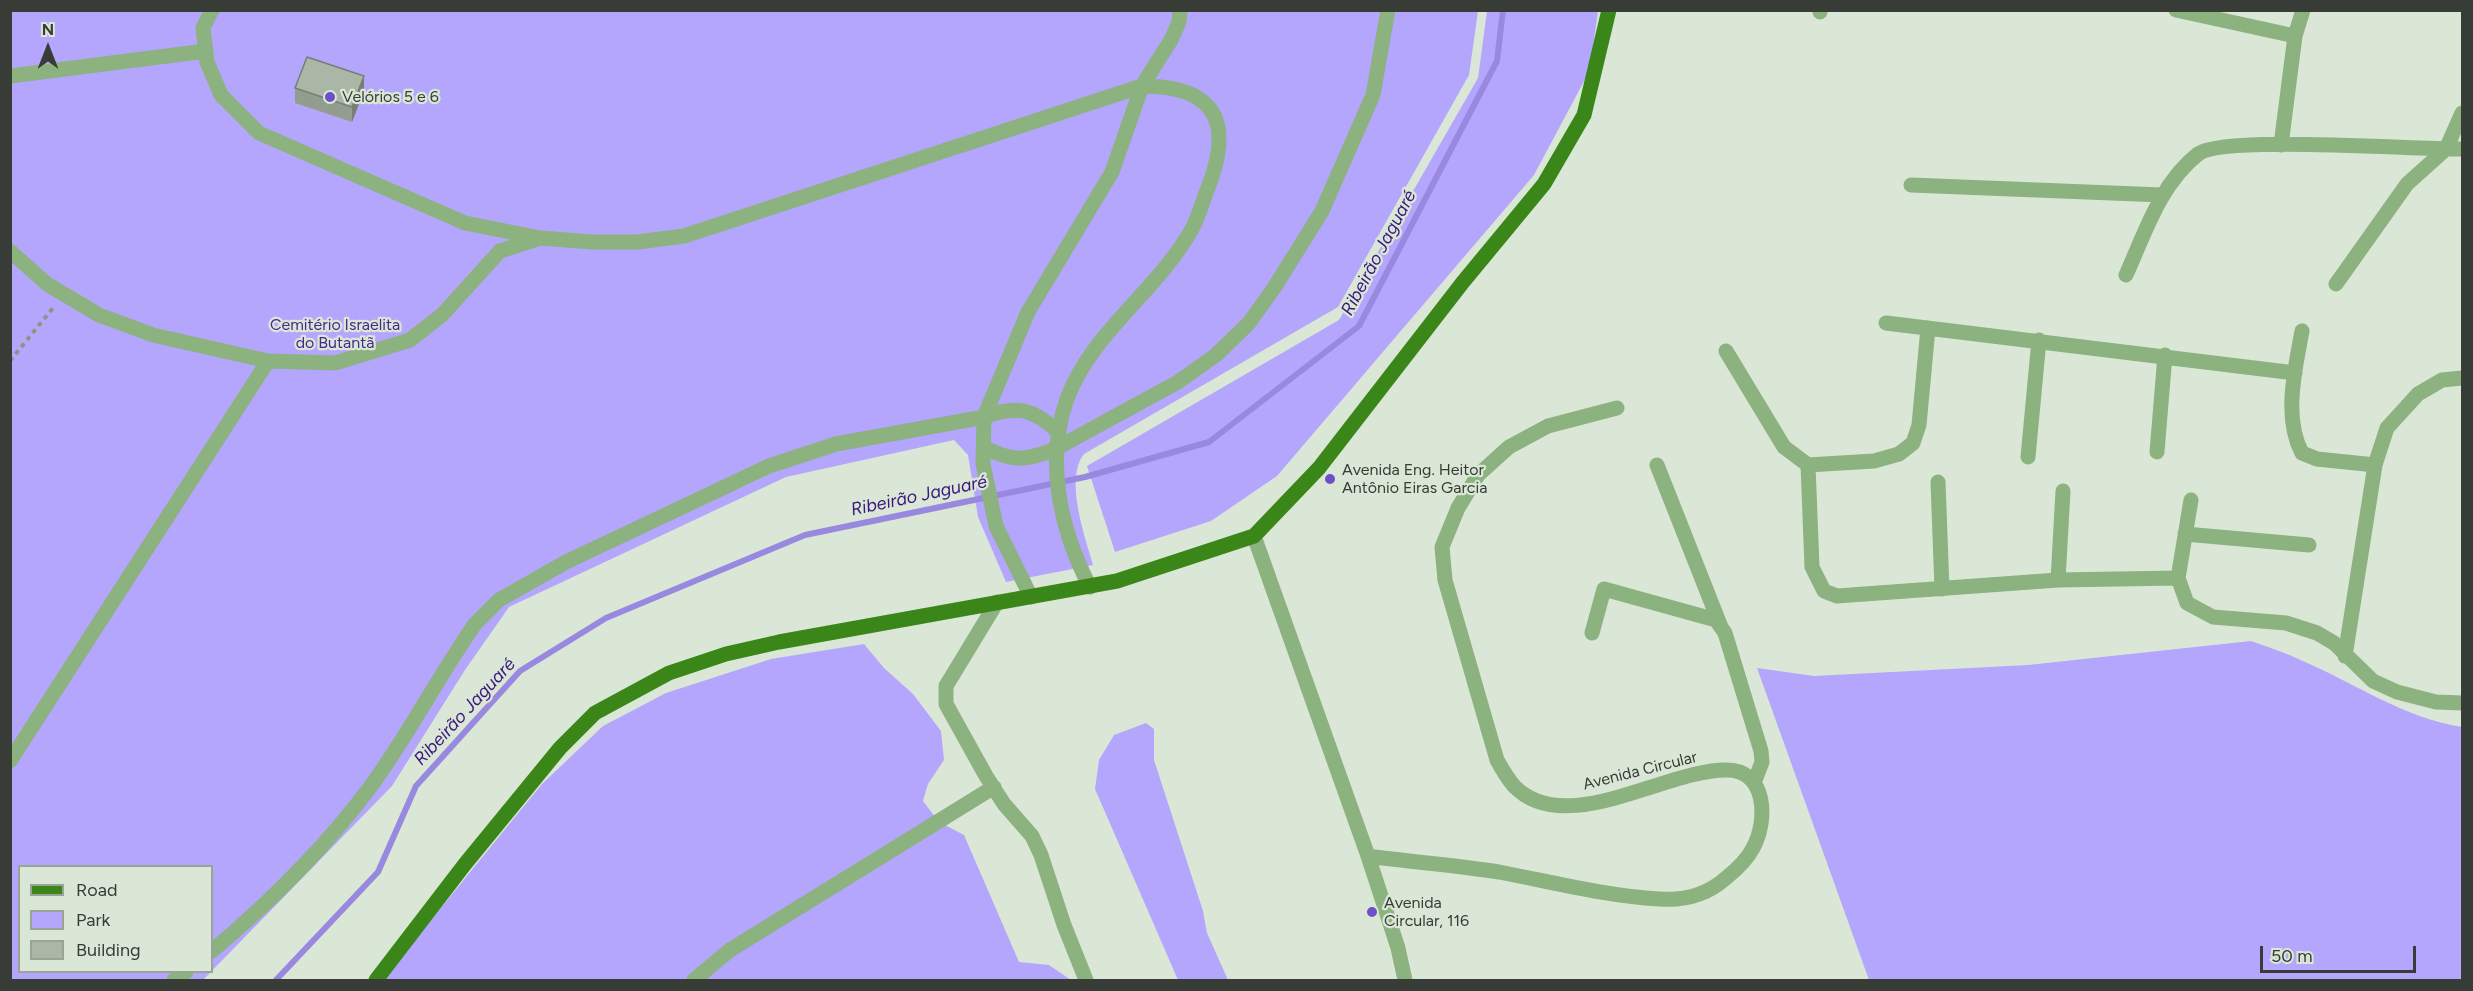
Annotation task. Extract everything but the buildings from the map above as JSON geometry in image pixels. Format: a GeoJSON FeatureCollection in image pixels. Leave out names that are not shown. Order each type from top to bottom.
{"type":"FeatureCollection","features":[{"type":"Feature","properties":{"kind":"main road"},"geometry":{"type":"LineString","coordinates":[[376,981],[465,864],[560,748],[595,713],[669,673],[726,654],[842,629],[1117,581],[1254,536],[1319,468],[1463,282],[1544,184],[1584,115],[1609,10]]}},
{"type":"Feature","properties":{"kind":"street"},"geometry":{"type":"LineString","coordinates":[[212,10],[203,28],[207,62],[221,95],[259,133],[465,223],[540,238],[637,242],[684,236],[1142,86],[1185,91],[1204,100],[1214,113],[1218,127],[1217,166],[1193,227],[1165,267],[1093,351],[1068,397],[1058,432],[1055,449],[1056,471],[1065,519],[1080,567],[1090,587]]}},
{"type":"Feature","properties":{"kind":"street"},"geometry":{"type":"LineString","coordinates":[[1032,597],[996,525],[983,464],[984,417],[1028,312],[1112,172],[1142,86],[1171,40],[1179,22],[1180,10]]}},
{"type":"Feature","properties":{"kind":"street"},"geometry":{"type":"LineString","coordinates":[[984,447],[1001,456],[1019,459],[1038,456],[1055,449],[1179,382],[1216,355],[1249,323],[1274,288],[1322,211],[1373,95],[1388,10]]}},
{"type":"Feature","properties":{"kind":"street"},"geometry":{"type":"LineString","coordinates":[[2176,10],[2295,36]]}},
{"type":"Feature","properties":{"kind":"street"},"geometry":{"type":"LineString","coordinates":[[2281,145],[2295,36],[2303,10]]}},
{"type":"Feature","properties":{"kind":"street"},"geometry":{"type":"LineString","coordinates":[[10,76],[206,51]]}},
{"type":"Feature","properties":{"kind":"street"},"geometry":{"type":"LineString","coordinates":[[2336,284],[2408,184],[2446,149],[2463,113]]}},
{"type":"Feature","properties":{"kind":"street"},"geometry":{"type":"LineString","coordinates":[[2126,275],[2162,195],[2199,153],[2244,145],[2463,149]]}},
{"type":"Feature","properties":{"kind":"street"},"geometry":{"type":"LineString","coordinates":[[1911,185],[2162,195]]}},
{"type":"Feature","properties":{"kind":"street"},"geometry":{"type":"LineString","coordinates":[[10,251],[47,285],[99,315],[153,334],[268,362],[334,363],[410,340],[442,315],[500,251],[540,238]]}},
{"type":"Feature","properties":{"kind":"street"},"geometry":{"type":"LineString","coordinates":[[1886,323],[2165,355],[2295,373]]}},
{"type":"Feature","properties":{"kind":"street"},"geometry":{"type":"LineString","coordinates":[[1726,351],[1784,447],[1808,465],[1874,461],[1899,454],[1913,443],[1919,425],[1928,328]]}},
{"type":"Feature","properties":{"kind":"street"},"geometry":{"type":"LineString","coordinates":[[2301,331],[2292,390],[2296,442],[2302,453],[2317,459],[2375,465]]}},
{"type":"Feature","properties":{"kind":"street"},"geometry":{"type":"LineString","coordinates":[[2028,457],[2039,340]]}},
{"type":"Feature","properties":{"kind":"street"},"geometry":{"type":"LineString","coordinates":[[2157,452],[2165,355]]}},
{"type":"Feature","properties":{"kind":"street"},"geometry":{"type":"LineString","coordinates":[[10,761],[268,362]]}},
{"type":"Feature","properties":{"kind":"street"},"geometry":{"type":"LineString","coordinates":[[2345,656],[2375,465],[2387,428],[2418,394],[2442,381],[2463,378]]}},
{"type":"Feature","properties":{"kind":"street","name":"Avenida Circular"},"geometry":{"type":"LineString","coordinates":[[1617,408],[1548,426],[1509,447],[1478,476],[1458,508],[1442,547],[1445,580],[1497,760],[1507,778],[1526,796],[1560,806],[1602,801],[1713,771],[1735,771],[1754,783]]}},
{"type":"Feature","properties":{"kind":"street"},"geometry":{"type":"LineString","coordinates":[[213,950],[253,916],[336,831],[371,786],[475,624],[499,600],[566,562],[769,466],[836,444],[984,417],[1003,410],[1023,410],[1043,418],[1058,432]]}},
{"type":"Feature","properties":{"kind":"street"},"geometry":{"type":"LineString","coordinates":[[1368,856],[1497,872],[1620,896],[1681,900],[1716,887],[1737,869],[1754,848],[1762,822],[1762,804],[1754,783],[1762,762],[1761,751],[1722,627],[1657,465]]}},
{"type":"Feature","properties":{"kind":"street"},"geometry":{"type":"LineString","coordinates":[[1808,465],[1812,567],[1824,591],[1837,596],[2058,580],[2178,578]]}},
{"type":"Feature","properties":{"kind":"street"},"geometry":{"type":"LineString","coordinates":[[1938,482],[1942,589]]}},
{"type":"Feature","properties":{"kind":"street"},"geometry":{"type":"LineString","coordinates":[[2058,580],[2063,491]]}},
{"type":"Feature","properties":{"kind":"street"},"geometry":{"type":"LineString","coordinates":[[2191,500],[2178,578],[2187,603],[2213,617],[2286,623],[2317,633],[2334,643],[2373,681],[2397,692],[2436,702],[2463,704]]}},
{"type":"Feature","properties":{"kind":"street"},"geometry":{"type":"LineString","coordinates":[[2185,534],[2308,545]]}},
{"type":"Feature","properties":{"kind":"street"},"geometry":{"type":"LineString","coordinates":[[1254,536],[1368,856],[1398,948],[1406,981]]}},
{"type":"Feature","properties":{"kind":"street"},"geometry":{"type":"LineString","coordinates":[[1592,633],[1604,589],[1716,620],[1722,627]]}},
{"type":"Feature","properties":{"kind":"street"},"geometry":{"type":"LineString","coordinates":[[997,602],[946,686],[946,704],[1004,804],[1032,836],[1041,855],[1064,925],[1086,981]]}},
{"type":"Feature","properties":{"kind":"street"},"geometry":{"type":"LineString","coordinates":[[694,981],[730,950],[994,787]]}},
{"type":"Feature","properties":{"kind":"path"},"geometry":{"type":"LineString","coordinates":[[10,362],[64,294]]}},
{"type":"Feature","properties":{"kind":"green space","name":"Cemitério Israelita do Butantã"},"geometry":{"type":"Polygon","coordinates":[[[10,11],[1478,11],[1469,75],[1338,307],[1084,454],[1078,465],[1076,492],[1081,524],[1093,565],[1006,582],[978,517],[968,455],[954,440],[786,477],[509,607],[465,670],[392,786],[213,970],[213,865],[18,865],[18,973],[210,973],[203,980],[11,980],[10,11]]]}},
{"type":"Feature","properties":{"kind":"green space"},"geometry":{"type":"Polygon","coordinates":[[[1487,11],[1598,11],[1590,70],[1534,175],[1277,476],[1211,521],[1115,552],[1087,466],[1339,320],[1478,78],[1487,11]]]}},
{"type":"Feature","properties":{"kind":"green space"},"geometry":{"type":"Polygon","coordinates":[[[2251,641],[2297,658],[2400,708],[2441,723],[2462,727],[2462,980],[1869,980],[1757,668],[1814,676],[2028,665],[2251,641]]]}},
{"type":"Feature","properties":{"kind":"green space"},"geometry":{"type":"Polygon","coordinates":[[[864,644],[884,668],[913,694],[941,731],[944,760],[928,784],[923,801],[939,822],[964,835],[1019,962],[1049,965],[1071,980],[382,980],[542,784],[603,726],[666,693],[771,659],[864,644]]]}},
{"type":"Feature","properties":{"kind":"green space"},"geometry":{"type":"Polygon","coordinates":[[[1146,723],[1154,729],[1154,760],[1203,911],[1207,933],[1228,980],[1178,980],[1095,789],[1099,760],[1114,735],[1146,723]]]}},
{"type":"Feature","properties":{"kind":"waterway","name":"Ribeirão Jaguaré"},"geometry":{"type":"LineString","coordinates":[[276,980],[378,872],[416,786],[520,671],[606,618],[805,535],[1085,477],[1209,442],[1359,326],[1497,61],[1503,10]]}},
{"type":"Feature","properties":{"kind":"place","name":"Velórios 5 e 6"},"geometry":{"type":"Point","coordinates":[330,97]}},
{"type":"Feature","properties":{"kind":"place","name":"Avenida Eng. Heitor Antônio Eiras Garcia"},"geometry":{"type":"Point","coordinates":[1330,479]}},
{"type":"Feature","properties":{"kind":"place","name":"Avenida Circular, 116"},"geometry":{"type":"Point","coordinates":[1372,912]}}]}
